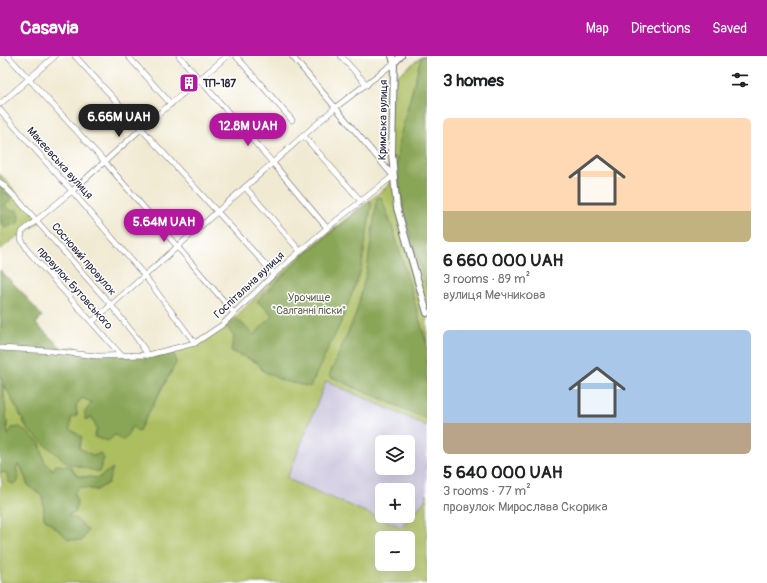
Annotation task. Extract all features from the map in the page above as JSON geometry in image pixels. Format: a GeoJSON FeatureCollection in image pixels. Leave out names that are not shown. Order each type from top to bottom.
{"type":"FeatureCollection","features":[{"type":"Feature","properties":{"kind":"street"},"geometry":{"type":"LineString","coordinates":[[8,56],[105,162],[234,314]]}},
{"type":"Feature","properties":{"kind":"street"},"geometry":{"type":"LineString","coordinates":[[0,104],[55,56]]}},
{"type":"Feature","properties":{"kind":"street"},"geometry":{"type":"LineString","coordinates":[[75,56],[274,274]]}},
{"type":"Feature","properties":{"kind":"street"},"geometry":{"type":"LineString","coordinates":[[128,56],[171,104]]}},
{"type":"Feature","properties":{"kind":"street"},"geometry":{"type":"LineString","coordinates":[[179,56],[272,162],[326,228]]}},
{"type":"Feature","properties":{"kind":"street"},"geometry":{"type":"LineString","coordinates":[[37,221],[141,129],[227,56]]}},
{"type":"Feature","properties":{"kind":"street"},"geometry":{"type":"LineString","coordinates":[[236,56],[292,120]]}},
{"type":"Feature","properties":{"kind":"street"},"geometry":{"type":"LineString","coordinates":[[292,56],[393,176]]}},
{"type":"Feature","properties":{"kind":"street"},"geometry":{"type":"LineString","coordinates":[[341,56],[367,84]]}},
{"type":"Feature","properties":{"kind":"street","name":"Кримська вулиця"},"geometry":{"type":"LineString","coordinates":[[392,56],[394,64],[393,176],[397,208],[427,313]]}},
{"type":"Feature","properties":{"kind":"street"},"geometry":{"type":"LineString","coordinates":[[92,322],[177,246],[218,213],[272,162],[336,107],[394,64],[401,56]]}},
{"type":"Feature","properties":{"kind":"street","name":"Макеєвська вулиця"},"geometry":{"type":"LineString","coordinates":[[0,110],[72,191],[144,276],[195,343]]}},
{"type":"Feature","properties":{"kind":"street"},"geometry":{"type":"LineString","coordinates":[[304,135],[361,201]]}},
{"type":"Feature","properties":{"kind":"street","name":"Госпітальна вулиця"},"geometry":{"type":"LineString","coordinates":[[0,348],[51,351],[97,356],[148,355],[195,343],[222,325],[274,274],[326,228],[393,176]]}},
{"type":"Feature","properties":{"kind":"street","name":"Сосновий провулок"},"geometry":{"type":"LineString","coordinates":[[0,182],[19,201],[111,305],[148,355]]}},
{"type":"Feature","properties":{"kind":"street"},"geometry":{"type":"LineString","coordinates":[[245,187],[300,251]]}},
{"type":"Feature","properties":{"kind":"street","name":"провулок Бутовського"},"geometry":{"type":"LineString","coordinates":[[37,221],[22,232],[21,239],[29,252],[121,355]]}},
{"type":"Feature","properties":{"kind":"shaded area"},"geometry":{"type":"Polygon","coordinates":[[[326,381],[427,426],[427,494],[424,502],[415,512],[415,483],[375,483],[375,517],[287,479],[326,381]]]}},
{"type":"Feature","properties":{"kind":"shaded area"},"geometry":{"type":"Polygon","coordinates":[[[389,523],[405,523],[401,528],[389,523]]]}},
{"type":"Feature","properties":{"kind":"green space"},"geometry":{"type":"Polygon","coordinates":[[[427,56],[427,290],[403,209],[396,168],[399,141],[421,57],[427,56]]]}},
{"type":"Feature","properties":{"kind":"green space"},"geometry":{"type":"Polygon","coordinates":[[[421,57],[399,141],[396,168],[403,209],[427,290],[427,345],[394,232],[381,197],[367,270],[356,314],[330,376],[427,419],[427,426],[326,381],[287,479],[375,516],[375,523],[392,523],[401,527],[405,523],[415,523],[415,512],[424,502],[427,494],[427,583],[0,583],[0,487],[2,485],[2,481],[0,475],[2,472],[19,476],[16,469],[18,465],[21,467],[28,485],[43,497],[44,518],[76,519],[68,517],[77,503],[74,493],[79,487],[97,490],[113,468],[98,478],[77,476],[54,470],[44,462],[40,443],[8,435],[3,385],[0,382],[0,376],[28,430],[94,456],[78,448],[70,429],[71,417],[77,415],[76,405],[82,398],[92,402],[85,420],[92,417],[97,429],[95,437],[115,435],[126,438],[132,426],[138,432],[176,363],[174,353],[204,340],[235,317],[304,252],[389,185],[389,82],[421,57]],[[257,301],[274,315],[254,335],[237,319],[231,351],[258,363],[263,371],[333,339],[342,320],[257,301]]]}},
{"type":"Feature","properties":{"kind":"green space"},"geometry":{"type":"Polygon","coordinates":[[[0,174],[42,221],[12,240],[0,250],[0,222],[3,223],[5,228],[9,210],[4,205],[12,199],[0,186],[0,174]]]}},
{"type":"Feature","properties":{"kind":"green space"},"geometry":{"type":"Polygon","coordinates":[[[0,186],[12,199],[5,205],[9,210],[18,210],[19,218],[18,223],[5,228],[3,223],[0,222],[0,186]]]}},
{"type":"Feature","properties":{"kind":"green space","name":"Урочище \"Салганні піски\""},"geometry":{"type":"Polygon","coordinates":[[[381,197],[394,232],[427,345],[427,419],[329,376],[356,314],[367,270],[377,198],[381,197]]]}},
{"type":"Feature","properties":{"kind":"green space","name":"Урочище \"Салганні піски\""},"geometry":{"type":"Polygon","coordinates":[[[369,201],[372,202],[361,270],[342,320],[310,387],[283,381],[263,371],[258,363],[231,351],[234,337],[227,327],[237,319],[254,335],[273,315],[257,301],[305,254],[369,201]]]}},
{"type":"Feature","properties":{"kind":"green space"},"geometry":{"type":"Polygon","coordinates":[[[0,270],[21,291],[42,316],[36,324],[64,350],[75,346],[82,353],[149,357],[174,353],[176,363],[138,432],[132,426],[126,438],[122,440],[115,435],[108,441],[94,437],[97,429],[92,417],[85,420],[85,412],[92,402],[82,398],[76,405],[77,415],[71,418],[70,429],[82,437],[79,448],[94,456],[100,453],[104,458],[99,472],[67,463],[28,430],[0,376],[0,270]]]}},
{"type":"Feature","properties":{"kind":"green space"},"geometry":{"type":"Polygon","coordinates":[[[0,382],[3,385],[8,435],[12,428],[20,427],[40,443],[44,461],[53,470],[56,465],[70,466],[77,476],[98,478],[113,468],[108,483],[97,490],[79,487],[74,493],[77,503],[75,513],[69,514],[68,516],[76,519],[88,530],[82,541],[68,539],[44,518],[43,497],[28,485],[21,467],[18,465],[16,469],[19,477],[17,483],[12,484],[8,481],[7,473],[2,472],[0,475],[0,435],[2,431],[0,382]]]}},
{"type":"Feature","properties":{"kind":"place","name":"ТП-187"},"geometry":{"type":"Point","coordinates":[189,83]}}]}
